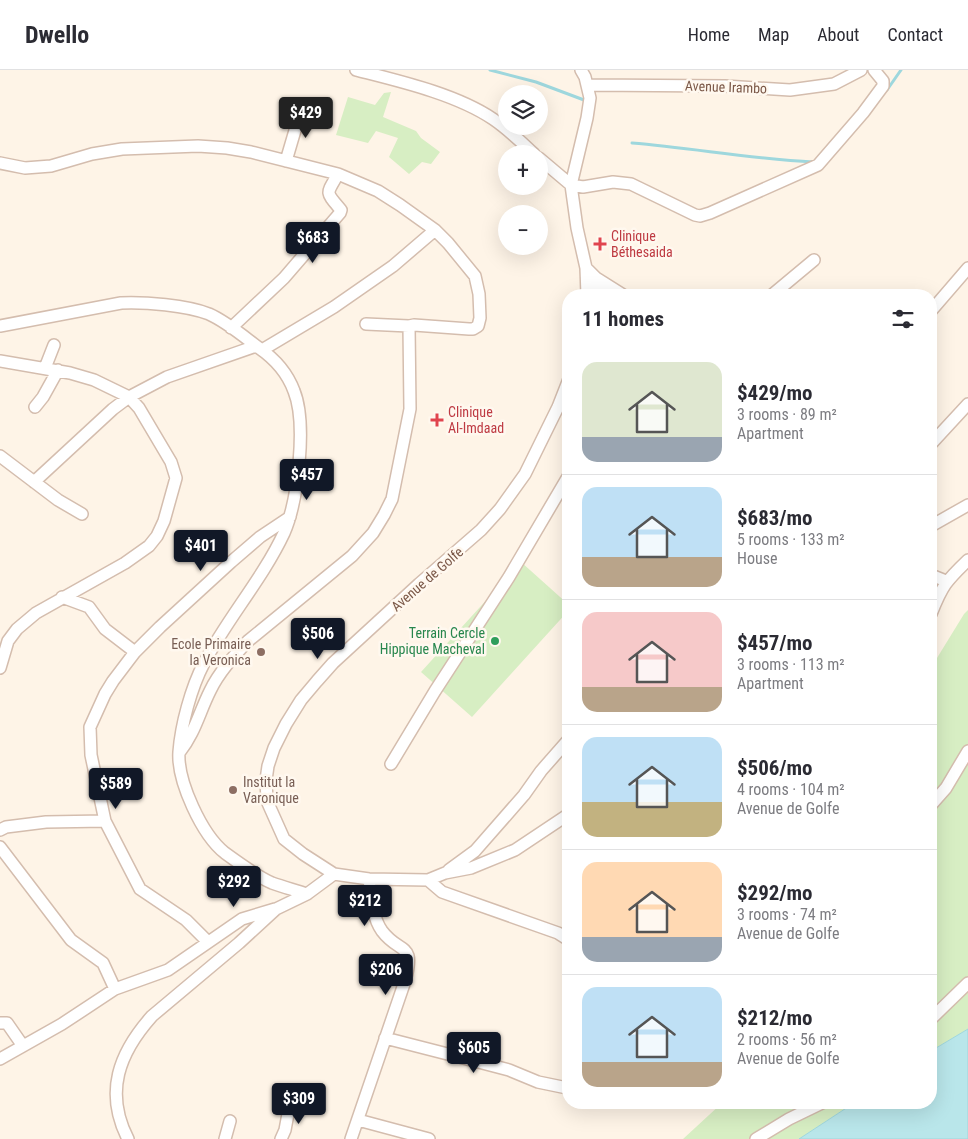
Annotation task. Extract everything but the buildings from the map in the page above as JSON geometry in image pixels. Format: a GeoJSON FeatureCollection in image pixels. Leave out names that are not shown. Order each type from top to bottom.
{"type":"FeatureCollection","features":[{"type":"Feature","properties":{"kind":"street"},"geometry":{"type":"LineString","coordinates":[[356,70],[412,86],[469,106],[492,119],[523,145]]}},
{"type":"Feature","properties":{"kind":"street"},"geometry":{"type":"LineString","coordinates":[[581,70],[588,86],[590,98],[571,185],[577,228],[586,268],[586,289]]}},
{"type":"Feature","properties":{"kind":"street","name":"Avenue Irambo"},"geometry":{"type":"LineString","coordinates":[[588,86],[725,86],[790,90],[834,84],[861,70]]}},
{"type":"Feature","properties":{"kind":"street"},"geometry":{"type":"LineString","coordinates":[[548,166],[571,185],[583,188],[613,182],[631,184],[700,216],[820,162],[863,113],[883,86],[883,81],[874,70]]}},
{"type":"Feature","properties":{"kind":"street"},"geometry":{"type":"LineString","coordinates":[[286,161],[301,110]]}},
{"type":"Feature","properties":{"kind":"street"},"geometry":{"type":"LineString","coordinates":[[0,163],[25,168],[51,166],[92,154],[122,149],[198,146],[227,148],[338,174],[378,191],[435,230],[458,254],[475,276],[479,294],[480,318],[478,326],[469,330],[414,324],[409,326],[366,324]]}},
{"type":"Feature","properties":{"kind":"street"},"geometry":{"type":"LineString","coordinates":[[231,328],[284,278],[340,213],[341,210],[328,195],[328,191],[338,174]]}},
{"type":"Feature","properties":{"kind":"street"},"geometry":{"type":"LineString","coordinates":[[34,482],[129,397],[167,377],[259,348],[334,307],[393,266],[435,230]]}},
{"type":"Feature","properties":{"kind":"street"},"geometry":{"type":"LineString","coordinates":[[779,289],[814,260]]}},
{"type":"Feature","properties":{"kind":"street"},"geometry":{"type":"LineString","coordinates":[[586,268],[596,278],[613,289]]}},
{"type":"Feature","properties":{"kind":"street"},"geometry":{"type":"LineString","coordinates":[[937,305],[968,268]]}},
{"type":"Feature","properties":{"kind":"street"},"geometry":{"type":"LineString","coordinates":[[596,278],[597,289]]}},
{"type":"Feature","properties":{"kind":"street"},"geometry":{"type":"LineString","coordinates":[[0,326],[121,303],[178,307],[208,314],[231,328],[276,361],[286,375],[298,405],[299,458],[296,492],[290,517],[277,546],[221,634],[194,684],[179,753],[181,770],[192,807],[206,830],[223,852],[270,882],[307,894]]}},
{"type":"Feature","properties":{"kind":"street"},"geometry":{"type":"LineString","coordinates":[[179,753],[190,740],[211,689],[236,654],[248,641],[352,556],[373,533],[384,515],[392,499],[410,410],[409,326]]}},
{"type":"Feature","properties":{"kind":"street"},"geometry":{"type":"LineString","coordinates":[[45,368],[54,345]]}},
{"type":"Feature","properties":{"kind":"street"},"geometry":{"type":"LineString","coordinates":[[0,361],[58,370],[94,380],[129,397],[139,408],[174,470],[176,478],[164,522],[149,546],[125,562],[36,613],[17,629],[8,641],[0,668]]}},
{"type":"Feature","properties":{"kind":"street"},"geometry":{"type":"LineString","coordinates":[[35,407],[43,397],[58,370]]}},
{"type":"Feature","properties":{"kind":"street","name":"Avenue de Golfe"},"geometry":{"type":"LineString","coordinates":[[562,397],[525,474],[500,509],[481,530],[418,584],[333,663],[301,700],[286,724],[268,766],[266,780],[267,801],[284,839],[334,874],[368,878],[428,880],[470,868],[515,850],[562,819]]}},
{"type":"Feature","properties":{"kind":"street"},"geometry":{"type":"LineString","coordinates":[[937,438],[968,404]]}},
{"type":"Feature","properties":{"kind":"street"},"geometry":{"type":"LineString","coordinates":[[0,456],[58,500],[82,514]]}},
{"type":"Feature","properties":{"kind":"street"},"geometry":{"type":"LineString","coordinates":[[391,764],[435,691],[509,577],[562,487]]}},
{"type":"Feature","properties":{"kind":"street"},"geometry":{"type":"LineString","coordinates":[[937,523],[968,505]]}},
{"type":"Feature","properties":{"kind":"street"},"geometry":{"type":"LineString","coordinates":[[208,942],[186,920],[140,889],[105,821],[91,756],[90,728],[109,688],[135,652],[230,562],[260,537],[290,517]]}},
{"type":"Feature","properties":{"kind":"street"},"geometry":{"type":"LineString","coordinates":[[937,599],[946,581],[968,560]]}},
{"type":"Feature","properties":{"kind":"street"},"geometry":{"type":"LineString","coordinates":[[937,577],[946,581]]}},
{"type":"Feature","properties":{"kind":"street"},"geometry":{"type":"LineString","coordinates":[[937,583],[946,581]]}},
{"type":"Feature","properties":{"kind":"street"},"geometry":{"type":"LineString","coordinates":[[62,597],[89,608],[105,628],[135,652]]}},
{"type":"Feature","properties":{"kind":"street"},"geometry":{"type":"LineString","coordinates":[[445,874],[475,852],[562,748]]}},
{"type":"Feature","properties":{"kind":"street"},"geometry":{"type":"LineString","coordinates":[[937,798],[946,788],[968,751]]}},
{"type":"Feature","properties":{"kind":"street"},"geometry":{"type":"LineString","coordinates":[[0,830],[28,823],[105,821]]}},
{"type":"Feature","properties":{"kind":"street"},"geometry":{"type":"LineString","coordinates":[[0,847],[71,940],[104,963],[115,989]]}},
{"type":"Feature","properties":{"kind":"street"},"geometry":{"type":"LineString","coordinates":[[0,1059],[115,989],[168,970],[242,919],[276,909],[307,894],[334,874]]}},
{"type":"Feature","properties":{"kind":"street"},"geometry":{"type":"LineString","coordinates":[[352,1139],[409,966],[408,955],[405,950],[390,940],[382,930],[375,913],[368,878]]}},
{"type":"Feature","properties":{"kind":"street"},"geometry":{"type":"LineString","coordinates":[[428,880],[442,892],[562,936]]}},
{"type":"Feature","properties":{"kind":"street"},"geometry":{"type":"LineString","coordinates":[[128,1139],[116,1105],[115,1086],[119,1067],[140,1028],[276,909]]}},
{"type":"Feature","properties":{"kind":"street"},"geometry":{"type":"LineString","coordinates":[[937,1013],[968,983]]}},
{"type":"Feature","properties":{"kind":"street"},"geometry":{"type":"LineString","coordinates":[[0,1023],[7,1023],[24,1046]]}},
{"type":"Feature","properties":{"kind":"street"},"geometry":{"type":"LineString","coordinates":[[385,1038],[509,1070],[538,1082],[562,1087]]}},
{"type":"Feature","properties":{"kind":"street"},"geometry":{"type":"LineString","coordinates":[[281,1139],[285,1130],[290,1103]]}},
{"type":"Feature","properties":{"kind":"street"},"geometry":{"type":"LineString","coordinates":[[756,1139],[810,1109]]}},
{"type":"Feature","properties":{"kind":"street"},"geometry":{"type":"LineString","coordinates":[[358,1120],[429,1139]]}},
{"type":"Feature","properties":{"kind":"street"},"geometry":{"type":"LineString","coordinates":[[226,1139],[230,1121]]}},
{"type":"Feature","properties":{"kind":"green space"},"geometry":{"type":"Polygon","coordinates":[[[391,92],[383,117],[416,131],[421,138],[440,152],[431,164],[422,162],[409,174],[389,157],[398,138],[376,131],[368,143],[336,135],[348,97],[375,105],[384,93],[391,92]]]}},
{"type":"Feature","properties":{"kind":"green space","name":"Terrain Cercle Hippique Macheval"},"geometry":{"type":"Polygon","coordinates":[[[521,562],[562,599],[562,618],[472,717],[421,672],[521,562]]]}},
{"type":"Feature","properties":{"kind":"green space"},"geometry":{"type":"Polygon","coordinates":[[[968,610],[968,1029],[937,1047],[937,658],[968,610]]]}},
{"type":"Feature","properties":{"kind":"green space"},"geometry":{"type":"Polygon","coordinates":[[[716,1109],[845,1109],[799,1139],[683,1139],[716,1109]]]}},
{"type":"Feature","properties":{"kind":"water"},"geometry":{"type":"Polygon","coordinates":[[[968,1029],[968,1139],[799,1139],[845,1109],[937,1109],[937,1047],[968,1029]]]}},
{"type":"Feature","properties":{"kind":"waterway"},"geometry":{"type":"LineString","coordinates":[[490,70],[536,82],[584,100]]}},
{"type":"Feature","properties":{"kind":"waterway"},"geometry":{"type":"LineString","coordinates":[[887,90],[901,70]]}},
{"type":"Feature","properties":{"kind":"waterway"},"geometry":{"type":"LineString","coordinates":[[632,143],[813,162]]}},
{"type":"Feature","properties":{"kind":"place","name":"Clinique Béthesaida"},"geometry":{"type":"Point","coordinates":[600,244]}},
{"type":"Feature","properties":{"kind":"place","name":"Clinique Al-Imdaad"},"geometry":{"type":"Point","coordinates":[437,420]}},
{"type":"Feature","properties":{"kind":"place","name":"Terrain Cercle Hippique Macheval"},"geometry":{"type":"Point","coordinates":[495,641]}},
{"type":"Feature","properties":{"kind":"place","name":"Ecole Primaire la Veronica"},"geometry":{"type":"Point","coordinates":[261,652]}},
{"type":"Feature","properties":{"kind":"place","name":"Institut la Varonique"},"geometry":{"type":"Point","coordinates":[233,790]}}]}
